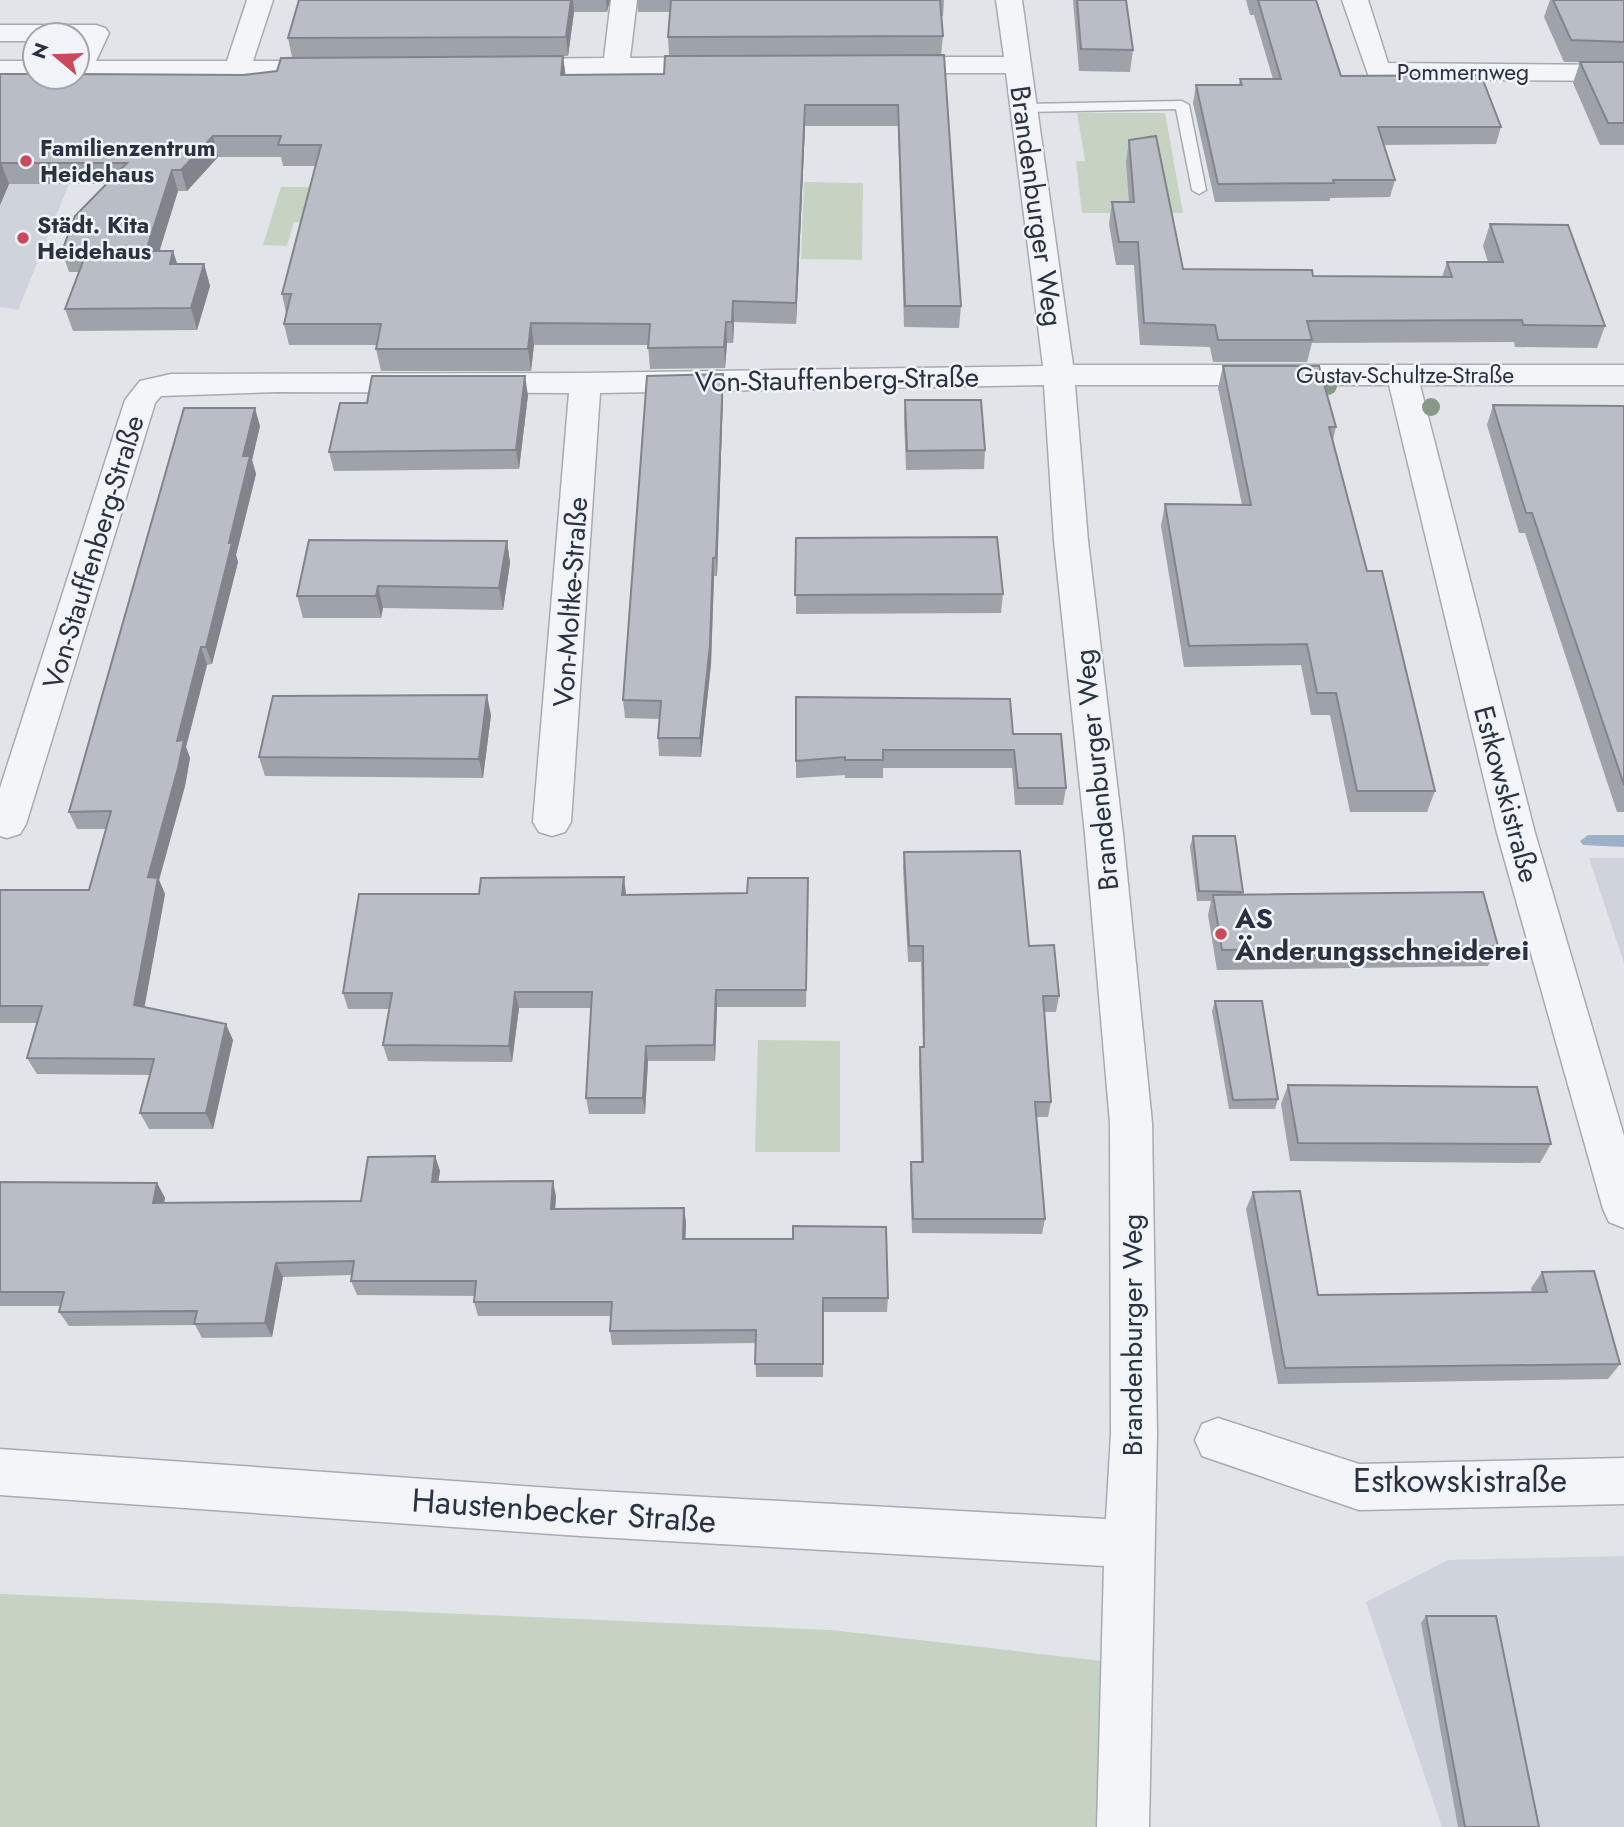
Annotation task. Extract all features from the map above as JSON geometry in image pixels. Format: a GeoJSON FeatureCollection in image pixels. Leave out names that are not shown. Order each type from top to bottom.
{"type":"FeatureCollection","features":[{"type":"Feature","properties":{"kind":"street"},"geometry":{"type":"LineString","coordinates":[[237,69],[260,0]]}},
{"type":"Feature","properties":{"kind":"street"},"geometry":{"type":"LineString","coordinates":[[616,65],[624,0]]}},
{"type":"Feature","properties":{"kind":"street","name":"Brandenburger Weg"},"geometry":{"type":"LineString","coordinates":[[1009,0],[1059,375],[1071,541],[1104,834],[1131,1124],[1134,1434],[1123,1827]]}},
{"type":"Feature","properties":{"kind":"street","name":"Pommernweg"},"geometry":{"type":"LineString","coordinates":[[1355,0],[1378,71],[1624,73]]}},
{"type":"Feature","properties":{"kind":"street"},"geometry":{"type":"LineString","coordinates":[[0,33],[21,33]]}},
{"type":"Feature","properties":{"kind":"street"},"geometry":{"type":"LineString","coordinates":[[482,67],[740,65]]}},
{"type":"Feature","properties":{"kind":"street"},"geometry":{"type":"LineString","coordinates":[[865,65],[1018,65]]}},
{"type":"Feature","properties":{"kind":"street"},"geometry":{"type":"LineString","coordinates":[[91,69],[361,68]]}},
{"type":"Feature","properties":{"kind":"street"},"geometry":{"type":"LineString","coordinates":[[0,69],[21,69]]}},
{"type":"Feature","properties":{"kind":"street","name":"Gustav-Schultze-Straße"},"geometry":{"type":"LineString","coordinates":[[1059,375],[1624,375]]}},
{"type":"Feature","properties":{"kind":"street","name":"Von-Stauffenberg-Straße"},"geometry":{"type":"LineString","coordinates":[[7,824],[141,400],[151,388],[171,384],[276,382],[585,383],[1059,375]]}},
{"type":"Feature","properties":{"kind":"street","name":"Estkowskistraße"},"geometry":{"type":"LineString","coordinates":[[1402,375],[1516,833],[1624,1209]]}},
{"type":"Feature","properties":{"kind":"street","name":"Von-Moltke-Straße"},"geometry":{"type":"LineString","coordinates":[[552,821],[585,383]]}},
{"type":"Feature","properties":{"kind":"street","name":"Estkowskistraße"},"geometry":{"type":"LineString","coordinates":[[1219,1440],[1359,1487],[1624,1480]]}},
{"type":"Feature","properties":{"kind":"street","name":"Haustenbecker Straße"},"geometry":{"type":"LineString","coordinates":[[0,1472],[567,1512],[1129,1544]]}},
{"type":"Feature","properties":{"kind":"lane"},"geometry":{"type":"LineString","coordinates":[[1025,108],[1182,105],[1199,190]]}},
{"type":"Feature","properties":{"kind":"shaded area","name":"Städt. Kita Heidehaus"},"geometry":{"type":"Polygon","coordinates":[[[0,122],[75,169],[18,310],[0,307],[0,122]]]}},
{"type":"Feature","properties":{"kind":"shaded area"},"geometry":{"type":"Polygon","coordinates":[[[1589,858],[1624,858],[1624,963],[1589,858]]]}},
{"type":"Feature","properties":{"kind":"shaded area"},"geometry":{"type":"Polygon","coordinates":[[[1624,1556],[1624,1827],[1442,1827],[1366,1602],[1448,1560],[1624,1556]]]}},
{"type":"Feature","properties":{"kind":"green space"},"geometry":{"type":"Polygon","coordinates":[[[1077,113],[1165,113],[1183,213],[1082,213],[1076,161],[1085,161],[1077,113]]]}},
{"type":"Feature","properties":{"kind":"green space"},"geometry":{"type":"Polygon","coordinates":[[[804,182],[863,183],[862,260],[801,259],[804,182]]]}},
{"type":"Feature","properties":{"kind":"green space"},"geometry":{"type":"Polygon","coordinates":[[[281,187],[317,187],[306,222],[294,222],[287,246],[263,245],[281,187]]]}},
{"type":"Feature","properties":{"kind":"green space"},"geometry":{"type":"Polygon","coordinates":[[[758,1040],[840,1041],[840,1152],[755,1152],[758,1040]]]}},
{"type":"Feature","properties":{"kind":"green space"},"geometry":{"type":"Polygon","coordinates":[[[0,1594],[831,1630],[1111,1662],[1100,1827],[0,1827],[0,1594]]]}},
{"type":"Feature","properties":{"kind":"building"},"geometry":{"type":"Polygon","coordinates":[[[299,0],[571,0],[566,37],[288,38],[299,0]]]}},
{"type":"Feature","properties":{"kind":"building"},"geometry":{"type":"Polygon","coordinates":[[[671,0],[940,0],[943,36],[668,37],[671,0]]]}},
{"type":"Feature","properties":{"kind":"building"},"geometry":{"type":"Polygon","coordinates":[[[1077,0],[1126,0],[1133,50],[1081,49],[1077,0]]]}},
{"type":"Feature","properties":{"kind":"building"},"geometry":{"type":"Polygon","coordinates":[[[1258,0],[1316,0],[1341,76],[1481,75],[1501,127],[1378,127],[1395,180],[1218,184],[1196,85],[1242,85],[1240,79],[1281,79],[1258,0]]]}},
{"type":"Feature","properties":{"kind":"building"},"geometry":{"type":"Polygon","coordinates":[[[1553,0],[1624,0],[1624,42],[1571,40],[1553,0]]]}},
{"type":"Feature","properties":{"kind":"building"},"geometry":{"type":"Polygon","coordinates":[[[944,55],[961,306],[905,306],[898,105],[805,105],[796,303],[733,301],[732,322],[726,322],[724,347],[648,348],[650,324],[531,323],[528,349],[376,349],[381,324],[284,324],[291,294],[282,294],[321,145],[278,145],[281,136],[213,136],[181,170],[172,170],[146,251],[173,251],[170,264],[204,264],[191,308],[65,309],[87,251],[62,251],[75,216],[127,163],[0,165],[0,74],[21,74],[21,91],[91,91],[91,74],[243,75],[277,71],[281,58],[563,56],[561,75],[664,74],[665,56],[944,55]]]}},
{"type":"Feature","properties":{"kind":"building"},"geometry":{"type":"Polygon","coordinates":[[[1580,62],[1624,62],[1624,123],[1608,123],[1580,62]]]}},
{"type":"Feature","properties":{"kind":"building"},"geometry":{"type":"Polygon","coordinates":[[[1156,136],[1183,269],[1312,270],[1313,276],[1452,277],[1447,262],[1503,262],[1490,224],[1568,225],[1605,326],[1523,325],[1522,320],[1307,321],[1312,340],[1218,340],[1215,325],[1144,323],[1138,242],[1119,242],[1112,202],[1134,202],[1129,140],[1156,136]]]}},
{"type":"Feature","properties":{"kind":"building"},"geometry":{"type":"Polygon","coordinates":[[[1223,366],[1319,366],[1336,427],[1329,427],[1367,571],[1382,571],[1435,791],[1357,791],[1336,693],[1317,693],[1307,644],[1189,646],[1165,504],[1251,505],[1223,366]]]}},
{"type":"Feature","properties":{"kind":"building"},"geometry":{"type":"Polygon","coordinates":[[[723,374],[716,558],[713,558],[710,645],[700,738],[658,738],[661,701],[623,700],[647,376],[723,374]]]}},
{"type":"Feature","properties":{"kind":"building"},"geometry":{"type":"Polygon","coordinates":[[[372,376],[525,376],[516,450],[329,452],[340,403],[367,403],[372,376]]]}},
{"type":"Feature","properties":{"kind":"building"},"geometry":{"type":"Polygon","coordinates":[[[905,400],[981,400],[985,450],[907,451],[905,400]]]}},
{"type":"Feature","properties":{"kind":"building"},"geometry":{"type":"Polygon","coordinates":[[[1493,405],[1624,406],[1624,785],[1532,513],[1526,513],[1493,405]]]}},
{"type":"Feature","properties":{"kind":"building"},"geometry":{"type":"Polygon","coordinates":[[[184,408],[255,408],[243,456],[250,456],[229,543],[232,543],[206,647],[201,647],[177,741],[184,740],[148,877],[158,878],[134,1005],[226,1024],[206,1113],[140,1113],[154,1059],[27,1058],[42,1006],[0,1006],[0,890],[89,890],[111,811],[69,812],[184,408]]]}},
{"type":"Feature","properties":{"kind":"building"},"geometry":{"type":"Polygon","coordinates":[[[997,537],[1003,594],[795,595],[796,538],[997,537]]]}},
{"type":"Feature","properties":{"kind":"building"},"geometry":{"type":"Polygon","coordinates":[[[309,540],[507,541],[499,588],[378,586],[376,596],[297,596],[309,540]]]}},
{"type":"Feature","properties":{"kind":"building"},"geometry":{"type":"Polygon","coordinates":[[[487,695],[479,759],[259,757],[273,696],[487,695]]]}},
{"type":"Feature","properties":{"kind":"building"},"geometry":{"type":"Polygon","coordinates":[[[796,697],[1010,699],[1013,734],[1061,734],[1066,788],[1018,788],[1014,750],[883,750],[883,760],[845,760],[845,757],[796,761],[796,697]]]}},
{"type":"Feature","properties":{"kind":"building"},"geometry":{"type":"Polygon","coordinates":[[[1193,836],[1235,836],[1243,892],[1199,891],[1193,836]]]}},
{"type":"Feature","properties":{"kind":"building"},"geometry":{"type":"Polygon","coordinates":[[[1020,851],[1029,946],[1054,945],[1059,996],[1043,996],[1051,1102],[1035,1102],[1045,1219],[913,1219],[911,1162],[923,1162],[920,1047],[924,1047],[923,946],[909,946],[904,852],[1020,851]]]}},
{"type":"Feature","properties":{"kind":"building"},"geometry":{"type":"Polygon","coordinates":[[[624,877],[622,895],[747,893],[748,878],[808,878],[806,990],[716,990],[714,1045],[646,1046],[643,1098],[586,1098],[592,992],[515,992],[509,1046],[383,1045],[392,993],[343,993],[359,894],[479,894],[481,878],[624,877]]]}},
{"type":"Feature","properties":{"kind":"building"},"geometry":{"type":"Polygon","coordinates":[[[1483,892],[1498,946],[1222,950],[1213,895],[1483,892]]]}},
{"type":"Feature","properties":{"kind":"building"},"geometry":{"type":"Polygon","coordinates":[[[1215,1001],[1262,1001],[1278,1099],[1233,1100],[1215,1001]]]}},
{"type":"Feature","properties":{"kind":"building"},"geometry":{"type":"Polygon","coordinates":[[[1288,1085],[1537,1087],[1551,1144],[1298,1143],[1288,1085]]]}},
{"type":"Feature","properties":{"kind":"building"},"geometry":{"type":"Polygon","coordinates":[[[435,1156],[432,1182],[553,1181],[551,1209],[684,1208],[683,1239],[793,1239],[793,1226],[886,1227],[888,1298],[823,1298],[823,1364],[755,1364],[756,1330],[610,1331],[612,1302],[474,1302],[476,1281],[351,1281],[354,1261],[276,1263],[265,1323],[194,1324],[197,1311],[59,1312],[64,1292],[0,1292],[0,1182],[157,1183],[153,1203],[361,1201],[368,1157],[435,1156]]]}},
{"type":"Feature","properties":{"kind":"building"},"geometry":{"type":"Polygon","coordinates":[[[1300,1191],[1318,1295],[1547,1292],[1542,1272],[1594,1271],[1620,1364],[1285,1368],[1253,1192],[1300,1191]]]}},
{"type":"Feature","properties":{"kind":"building"},"geometry":{"type":"Polygon","coordinates":[[[1426,1616],[1496,1616],[1539,1827],[1465,1827],[1426,1616]]]}},
{"type":"Feature","properties":{"kind":"waterway"},"geometry":{"type":"LineString","coordinates":[[1588,841],[1624,841]]}},
{"type":"Feature","properties":{"kind":"place","name":"Familienzentrum Heidehaus"},"geometry":{"type":"Point","coordinates":[26,161]}},
{"type":"Feature","properties":{"kind":"place","name":"Städt. Kita Heidehaus"},"geometry":{"type":"Point","coordinates":[23,238]}},
{"type":"Feature","properties":{"kind":"place","name":"AS Änderungsschneiderei"},"geometry":{"type":"Point","coordinates":[1221,934]}}]}
